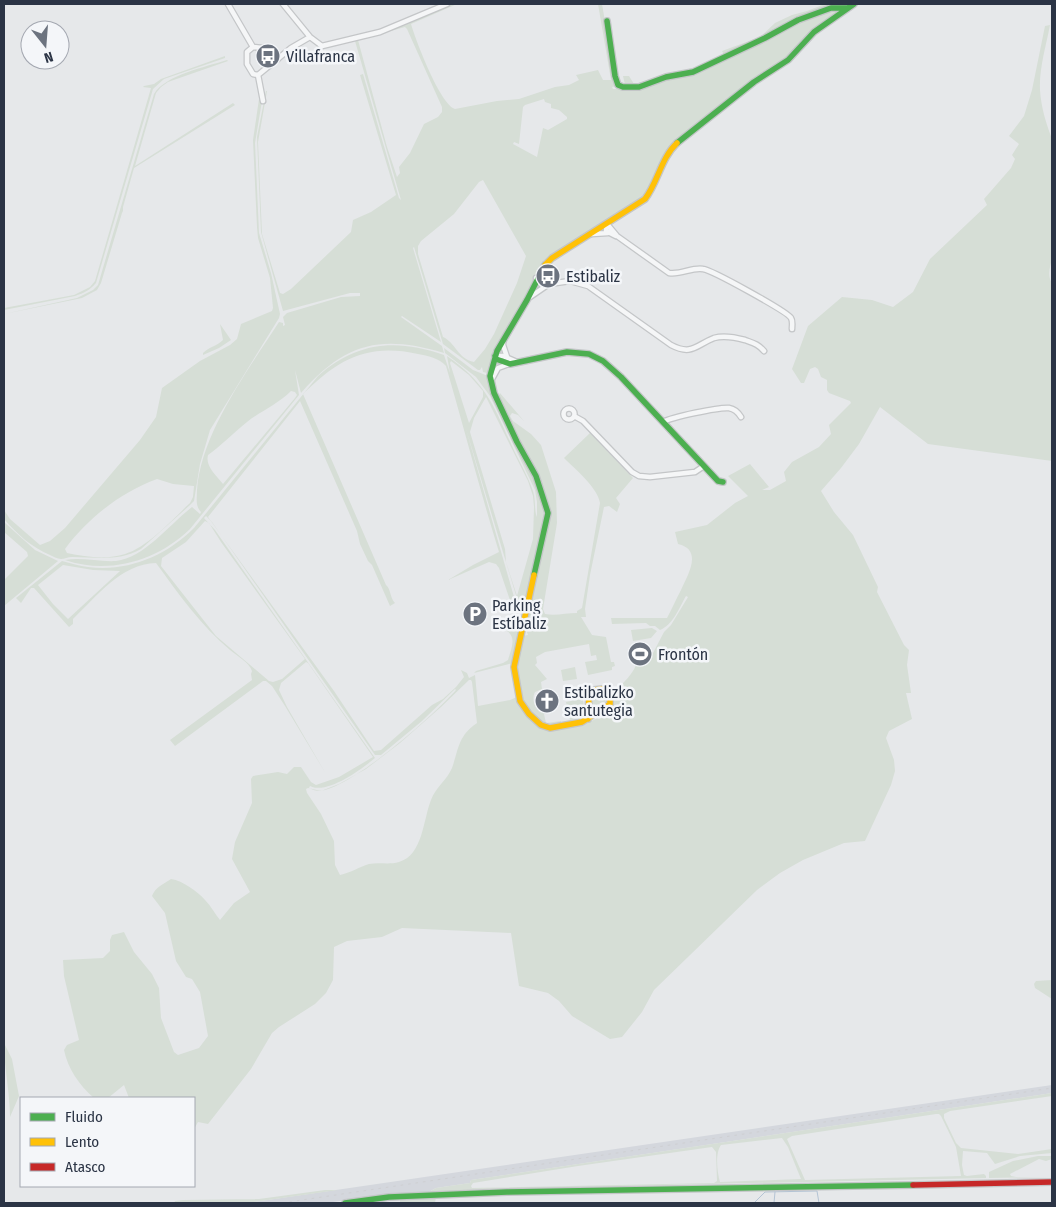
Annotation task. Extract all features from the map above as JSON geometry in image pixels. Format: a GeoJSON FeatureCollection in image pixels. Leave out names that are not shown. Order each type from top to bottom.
{"type":"FeatureCollection","features":[{"type":"Feature","properties":{"kind":"street"},"geometry":{"type":"LineString","coordinates":[[228,4],[253,48]]}},
{"type":"Feature","properties":{"kind":"street"},"geometry":{"type":"LineString","coordinates":[[283,4],[310,37],[322,46],[380,32],[447,4]]}},
{"type":"Feature","properties":{"kind":"street"},"geometry":{"type":"LineString","coordinates":[[588,719],[589,695],[594,690],[603,689],[610,698],[608,706],[588,719],[582,722],[554,727],[543,726],[529,714],[520,701],[514,667],[548,513],[536,476],[517,442],[494,393],[491,382],[491,369],[495,356],[527,300],[536,278],[546,264],[641,203],[655,185],[665,159],[675,145],[754,82],[788,60],[814,32],[854,4]]}},
{"type":"Feature","properties":{"kind":"street"},"geometry":{"type":"LineString","coordinates":[[607,22],[618,85],[623,87],[639,87],[666,77],[693,72],[798,20],[831,8],[847,8]]}},
{"type":"Feature","properties":{"kind":"street"},"geometry":{"type":"LineString","coordinates":[[258,75],[291,48],[310,37]]}},
{"type":"Feature","properties":{"kind":"street"},"geometry":{"type":"LineString","coordinates":[[258,75],[253,74],[247,64],[247,52],[253,48],[262,48],[278,59]]}},
{"type":"Feature","properties":{"kind":"street"},"geometry":{"type":"LineString","coordinates":[[258,75],[263,100]]}},
{"type":"Feature","properties":{"kind":"street"},"geometry":{"type":"LineString","coordinates":[[613,234],[616,219]]}},
{"type":"Feature","properties":{"kind":"street"},"geometry":{"type":"LineString","coordinates":[[607,224],[606,231],[669,273],[676,274],[704,269],[774,305],[791,316],[793,322],[792,329]]}},
{"type":"Feature","properties":{"kind":"street"},"geometry":{"type":"LineString","coordinates":[[592,234],[613,234]]}},
{"type":"Feature","properties":{"kind":"street"},"geometry":{"type":"LineString","coordinates":[[546,264],[545,273],[547,280]]}},
{"type":"Feature","properties":{"kind":"street"},"geometry":{"type":"LineString","coordinates":[[536,278],[552,283]]}},
{"type":"Feature","properties":{"kind":"street"},"geometry":{"type":"LineString","coordinates":[[536,278],[539,284],[547,286]]}},
{"type":"Feature","properties":{"kind":"street"},"geometry":{"type":"LineString","coordinates":[[527,300],[539,290],[552,283],[570,281],[588,286],[671,345],[683,350],[693,349],[715,338],[726,336],[759,344],[764,351]]}},
{"type":"Feature","properties":{"kind":"street"},"geometry":{"type":"LineString","coordinates":[[504,338],[503,345],[509,361]]}},
{"type":"Feature","properties":{"kind":"street"},"geometry":{"type":"LineString","coordinates":[[495,356],[502,362],[519,362],[568,352],[596,357],[609,365],[718,482],[723,482]]}},
{"type":"Feature","properties":{"kind":"street"},"geometry":{"type":"LineString","coordinates":[[491,382],[492,375],[498,368],[509,361]]}},
{"type":"Feature","properties":{"kind":"street"},"geometry":{"type":"LineString","coordinates":[[663,422],[676,417],[728,408],[738,412],[741,417]]}},
{"type":"Feature","properties":{"kind":"street"},"geometry":{"type":"LineString","coordinates":[[574,416],[583,421],[632,472],[639,476],[650,477],[689,473],[699,470],[704,466]]}},
{"type":"Feature","properties":{"kind":"street"},"geometry":{"type":"LineString","coordinates":[[344,1203],[389,1197],[498,1192],[1052,1182]]}},
{"type":"Feature","properties":{"kind":"shaded area"},"geometry":{"type":"Polygon","coordinates":[[[450,4],[457,4],[411,24],[423,57],[442,96],[455,109],[519,99],[555,87],[569,85],[579,80],[576,75],[598,70],[603,80],[611,80],[598,4],[602,4],[616,86],[612,87],[613,89],[626,89],[623,76],[629,76],[634,84],[677,77],[802,20],[821,13],[843,9],[809,33],[793,53],[675,143],[654,183],[642,200],[542,265],[497,347],[487,373],[483,372],[482,367],[478,370],[443,344],[414,247],[441,342],[401,317],[442,346],[444,353],[401,344],[382,344],[365,347],[349,353],[333,363],[301,393],[295,370],[299,395],[190,529],[177,540],[148,557],[132,562],[98,566],[65,560],[116,561],[126,559],[147,547],[192,507],[200,514],[197,490],[200,468],[207,446],[240,381],[279,322],[283,323],[283,326],[285,325],[283,317],[287,313],[341,297],[360,296],[360,293],[350,293],[283,311],[261,232],[257,137],[267,91],[258,142],[262,234],[280,293],[283,294],[291,289],[351,232],[353,220],[371,212],[396,195],[360,75],[363,74],[401,200],[355,41],[358,40],[397,177],[400,173],[399,167],[410,153],[424,124],[438,117],[442,112],[442,107],[407,29],[405,27],[386,31],[450,4]],[[544,99],[523,107],[519,144],[514,142],[513,144],[537,157],[543,128],[548,130],[567,119],[559,110],[551,108],[551,104],[545,102],[544,99]],[[483,180],[479,182],[454,214],[421,241],[418,246],[418,254],[443,337],[464,358],[474,362],[494,334],[517,283],[526,256],[483,180]],[[291,391],[247,422],[208,455],[207,459],[210,467],[223,484],[297,395],[291,391]]]}},
{"type":"Feature","properties":{"kind":"shaded area"},"geometry":{"type":"Polygon","coordinates":[[[825,4],[850,4],[831,7],[724,55],[722,51],[760,37],[775,23],[792,15],[825,4]]]}},
{"type":"Feature","properties":{"kind":"shaded area"},"geometry":{"type":"Polygon","coordinates":[[[1050,25],[1042,66],[1040,90],[1041,103],[1052,139],[1052,259],[1049,274],[1052,283],[1052,461],[928,444],[880,407],[859,444],[821,491],[834,512],[853,535],[878,587],[877,592],[904,645],[909,650],[907,665],[911,693],[906,693],[912,719],[889,731],[886,738],[894,760],[895,771],[891,785],[865,841],[844,843],[803,860],[780,873],[757,890],[654,990],[642,1012],[622,1037],[610,1039],[572,1016],[559,1001],[548,993],[519,986],[511,933],[402,928],[382,937],[347,941],[334,947],[333,980],[326,993],[315,1004],[272,1033],[251,1069],[208,1124],[198,1122],[195,1127],[195,1097],[129,1097],[124,1085],[109,1097],[93,1097],[84,1088],[71,1070],[64,1050],[67,1045],[79,1040],[64,976],[63,960],[103,958],[110,951],[112,935],[124,932],[134,952],[152,974],[159,988],[161,1018],[174,1052],[178,1055],[199,1048],[208,1036],[200,992],[192,979],[186,977],[176,961],[165,913],[152,896],[153,893],[171,879],[180,882],[190,887],[202,897],[220,920],[234,903],[250,892],[232,859],[235,842],[252,803],[251,779],[253,776],[278,772],[287,774],[294,767],[301,767],[311,782],[316,785],[339,777],[373,757],[306,662],[281,683],[279,690],[326,774],[285,706],[272,686],[266,681],[263,681],[175,746],[170,740],[252,680],[252,671],[246,662],[219,641],[200,620],[156,563],[132,569],[110,583],[73,619],[73,624],[69,627],[34,588],[31,588],[21,603],[16,598],[62,561],[85,567],[118,567],[146,560],[171,547],[194,528],[303,394],[395,603],[390,606],[372,565],[360,544],[357,531],[300,401],[208,517],[211,521],[206,516],[204,518],[208,523],[205,521],[186,542],[162,558],[161,566],[216,636],[269,681],[273,682],[282,679],[305,659],[210,524],[375,758],[344,780],[326,787],[317,788],[310,786],[306,789],[334,841],[335,865],[340,875],[369,864],[395,863],[407,858],[418,845],[431,800],[450,772],[460,743],[466,733],[477,723],[471,680],[400,743],[366,769],[355,775],[392,749],[456,690],[381,755],[375,755],[223,537],[334,691],[374,751],[381,750],[432,705],[443,699],[456,687],[464,677],[461,670],[467,673],[469,678],[475,675],[478,706],[517,697],[520,705],[552,730],[575,726],[602,716],[612,707],[612,695],[631,674],[638,659],[652,655],[664,632],[671,625],[688,597],[686,596],[669,624],[660,630],[646,623],[612,624],[611,618],[667,618],[692,564],[690,552],[686,547],[678,544],[675,532],[707,525],[735,503],[748,496],[728,476],[750,464],[769,487],[762,490],[770,490],[786,481],[784,472],[792,462],[819,447],[831,434],[829,425],[851,403],[829,393],[827,390],[827,380],[821,377],[818,369],[815,367],[810,369],[804,383],[801,383],[792,369],[808,326],[842,297],[872,300],[893,307],[913,292],[930,259],[987,205],[984,199],[1011,168],[1015,159],[1012,155],[1019,144],[1009,136],[1024,116],[1032,90],[1045,26],[1050,25]],[[63,565],[38,585],[68,619],[120,571],[93,570],[63,565]]]}},
{"type":"Feature","properties":{"kind":"shaded area"},"geometry":{"type":"Polygon","coordinates":[[[225,56],[225,58],[164,79],[153,89],[96,283],[87,291],[75,296],[4,310],[4,308],[74,295],[90,287],[95,281],[151,88],[143,87],[154,84],[161,79],[225,56]]]}},
{"type":"Feature","properties":{"kind":"shaded area"},"geometry":{"type":"Polygon","coordinates":[[[227,60],[168,82],[156,93],[135,166],[233,103],[235,105],[134,168],[123,211],[101,283],[97,290],[82,298],[4,314],[77,298],[93,290],[98,285],[154,94],[159,87],[176,77],[227,60]]]}},
{"type":"Feature","properties":{"kind":"shaded area"},"geometry":{"type":"Polygon","coordinates":[[[259,99],[262,101],[255,143],[259,233],[271,273],[280,314],[210,430],[200,464],[194,501],[141,549],[124,556],[99,558],[72,557],[61,559],[43,552],[25,540],[9,525],[4,519],[4,510],[10,519],[40,545],[50,541],[65,528],[140,440],[156,417],[162,388],[200,361],[230,345],[237,339],[241,324],[272,311],[270,278],[258,238],[253,140],[259,99]],[[157,479],[118,499],[84,527],[65,549],[67,553],[89,557],[111,557],[125,554],[142,545],[190,503],[193,497],[194,486],[173,484],[157,479]]]}},
{"type":"Feature","properties":{"kind":"shaded area"},"geometry":{"type":"Polygon","coordinates":[[[220,324],[231,340],[203,355],[205,351],[223,340],[220,324]]]}},
{"type":"Feature","properties":{"kind":"shaded area"},"geometry":{"type":"Polygon","coordinates":[[[377,346],[409,346],[444,355],[450,373],[447,356],[471,376],[487,395],[531,485],[537,517],[535,490],[490,396],[476,377],[445,353],[444,348],[473,370],[488,376],[493,396],[534,478],[546,512],[523,612],[521,612],[466,429],[518,611],[513,609],[496,564],[489,562],[448,580],[499,552],[446,366],[437,359],[426,356],[400,351],[384,351],[355,357],[329,371],[304,393],[318,376],[332,365],[347,356],[377,346]],[[451,361],[450,363],[469,423],[483,397],[483,391],[469,375],[451,361]],[[486,397],[474,418],[470,432],[517,596],[533,539],[533,496],[528,481],[486,397]]]}},
{"type":"Feature","properties":{"kind":"shaded area"},"geometry":{"type":"Polygon","coordinates":[[[500,393],[524,421],[518,415],[512,413],[510,416],[513,421],[531,434],[541,445],[556,492],[557,523],[543,609],[545,614],[577,613],[582,608],[600,503],[591,485],[564,458],[590,433],[633,478],[616,498],[620,504],[617,512],[609,506],[604,507],[590,575],[585,609],[586,617],[581,617],[592,635],[606,637],[611,662],[614,662],[615,666],[612,667],[612,670],[588,675],[585,662],[597,660],[596,655],[591,656],[589,644],[545,652],[536,657],[537,663],[535,665],[547,679],[541,682],[542,689],[535,692],[534,704],[543,712],[542,708],[556,705],[556,708],[547,710],[548,713],[544,714],[546,723],[561,721],[561,724],[557,725],[546,725],[539,722],[533,716],[523,699],[517,680],[517,656],[522,636],[528,635],[525,626],[550,514],[543,487],[498,398],[500,393]]]}},
{"type":"Feature","properties":{"kind":"shaded area"},"geometry":{"type":"Polygon","coordinates":[[[4,522],[35,550],[58,561],[4,606],[4,580],[28,556],[27,552],[4,532],[4,522]]]}},
{"type":"Feature","properties":{"kind":"shaded area"},"geometry":{"type":"Polygon","coordinates":[[[518,619],[521,628],[513,663],[474,673],[508,660],[513,640],[507,631],[506,625],[509,620],[518,619]]]}},
{"type":"Feature","properties":{"kind":"shaded area"},"geometry":{"type":"Polygon","coordinates":[[[652,628],[657,631],[651,638],[633,641],[631,630],[652,628]]]}},
{"type":"Feature","properties":{"kind":"shaded area"},"geometry":{"type":"Polygon","coordinates":[[[575,667],[577,679],[563,681],[561,670],[575,667]]]}},
{"type":"Feature","properties":{"kind":"shaded area"},"geometry":{"type":"Polygon","coordinates":[[[596,692],[603,692],[608,700],[606,705],[592,713],[590,699],[596,692]]]}},
{"type":"Feature","properties":{"kind":"shaded area"},"geometry":{"type":"Polygon","coordinates":[[[583,700],[585,713],[583,718],[570,720],[566,702],[583,700]]]}},
{"type":"Feature","properties":{"kind":"shaded area"},"geometry":{"type":"Polygon","coordinates":[[[1052,980],[1052,999],[1035,988],[1034,984],[1036,981],[1052,980]]]}},
{"type":"Feature","properties":{"kind":"shaded area"},"geometry":{"type":"Polygon","coordinates":[[[4,1043],[12,1059],[19,1096],[10,1117],[5,1062],[4,1043]]]}},
{"type":"Feature","properties":{"kind":"shaded area"},"geometry":{"type":"Polygon","coordinates":[[[1052,1085],[1052,1093],[471,1180],[470,1183],[436,1188],[427,1193],[395,1193],[326,1203],[247,1203],[1052,1085]]]}},
{"type":"Feature","properties":{"kind":"shaded area"},"geometry":{"type":"Polygon","coordinates":[[[1052,1093],[1052,1096],[950,1111],[944,1114],[944,1118],[956,1143],[961,1148],[1018,1154],[1052,1149],[1052,1153],[1020,1156],[995,1164],[987,1153],[963,1151],[962,1165],[964,1175],[984,1174],[986,1178],[481,1189],[427,1193],[436,1188],[470,1183],[471,1180],[1052,1093]],[[936,1114],[792,1136],[787,1139],[805,1180],[961,1176],[956,1147],[941,1116],[936,1114]],[[782,1138],[721,1145],[717,1158],[720,1182],[801,1179],[788,1147],[782,1138]],[[712,1147],[473,1183],[471,1186],[472,1188],[714,1183],[717,1181],[716,1152],[712,1147]]]}},
{"type":"Feature","properties":{"kind":"shaded area"},"geometry":{"type":"Polygon","coordinates":[[[1038,1156],[1052,1156],[1052,1159],[1046,1161],[1039,1159],[1010,1174],[1011,1176],[1052,1177],[989,1178],[989,1172],[1013,1161],[1038,1156]]]}},
{"type":"Feature","properties":{"kind":"shaded area"},"geometry":{"type":"Polygon","coordinates":[[[338,1190],[247,1203],[174,1203],[175,1201],[183,1200],[259,1199],[338,1190]]]}},
{"type":"Feature","properties":{"kind":"shaded area"},"geometry":{"type":"Polygon","coordinates":[[[436,1197],[435,1203],[400,1203],[400,1198],[436,1197]]]}},
{"type":"Feature","properties":{"kind":"waterway"},"geometry":{"type":"LineString","coordinates":[[754,1203],[765,1192],[817,1191],[819,1203]]}},
{"type":"Feature","properties":{"kind":"waterway"},"geometry":{"type":"LineString","coordinates":[[774,1203],[775,1192]]}},
{"type":"Feature","properties":{"kind":"railway"},"geometry":{"type":"LineString","coordinates":[[282,1203],[1052,1088]]}},
{"type":"Feature","properties":{"kind":"traffic: fast"},"geometry":{"type":"LineString","coordinates":[[677,143],[754,82],[788,60],[814,32],[854,4]]}},
{"type":"Feature","properties":{"kind":"traffic: fast"},"geometry":{"type":"LineString","coordinates":[[607,21],[618,85],[623,87],[639,87],[666,77],[693,72],[798,20],[831,8],[847,8]]}},
{"type":"Feature","properties":{"kind":"traffic: fast"},"geometry":{"type":"LineString","coordinates":[[534,575],[548,513],[536,476],[517,442],[494,393],[490,376],[497,351],[545,265]]}},
{"type":"Feature","properties":{"kind":"traffic: fast"},"geometry":{"type":"LineString","coordinates":[[495,356],[496,359],[510,364],[567,352],[589,354],[603,361],[621,377],[718,481],[723,482]]}},
{"type":"Feature","properties":{"kind":"traffic: fast"},"geometry":{"type":"LineString","coordinates":[[345,1203],[389,1197],[507,1192],[913,1185]]}},
{"type":"Feature","properties":{"kind":"traffic: slow"},"geometry":{"type":"LineString","coordinates":[[545,265],[552,258],[645,199],[663,163],[677,143]]}},
{"type":"Feature","properties":{"kind":"traffic: slow"},"geometry":{"type":"LineString","coordinates":[[534,575],[514,667],[520,701],[529,714],[541,725],[550,728],[582,722],[610,704],[610,698],[603,689],[594,690],[589,695],[588,719]]}},
{"type":"Feature","properties":{"kind":"traffic: jam"},"geometry":{"type":"LineString","coordinates":[[913,1185],[1052,1182]]}},
{"type":"Feature","properties":{"kind":"place","name":"Villafranca"},"geometry":{"type":"Point","coordinates":[268,56]}},
{"type":"Feature","properties":{"kind":"place","name":"Estibaliz"},"geometry":{"type":"Point","coordinates":[548,276]}},
{"type":"Feature","properties":{"kind":"place","name":"Parking Estíbaliz"},"geometry":{"type":"Point","coordinates":[475,614]}},
{"type":"Feature","properties":{"kind":"place","name":"Frontón"},"geometry":{"type":"Point","coordinates":[640,654]}},
{"type":"Feature","properties":{"kind":"place","name":"Estibalizko santutegia"},"geometry":{"type":"Point","coordinates":[547,701]}}]}
